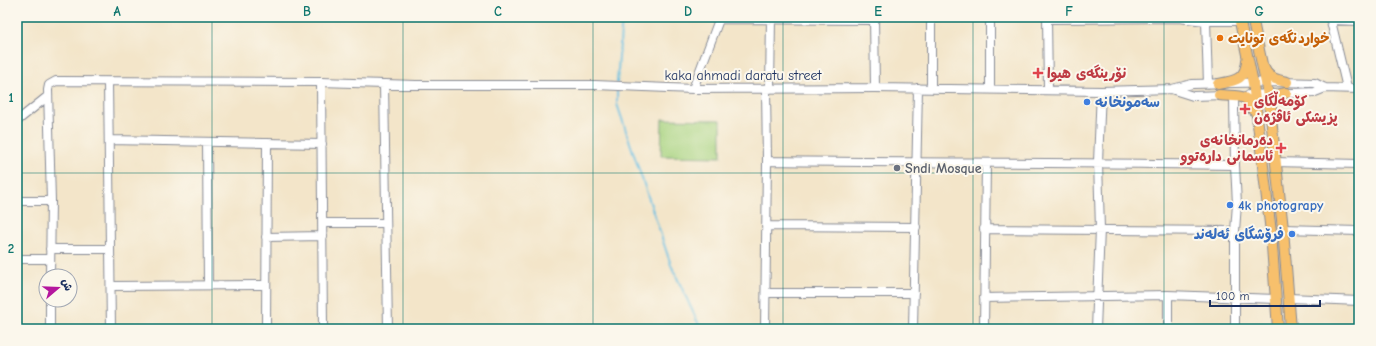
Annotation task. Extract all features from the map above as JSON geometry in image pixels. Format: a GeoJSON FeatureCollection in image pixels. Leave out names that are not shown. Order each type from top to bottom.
{"type":"FeatureCollection","features":[{"type":"Feature","properties":{"kind":"main road"},"geometry":{"type":"LineString","coordinates":[[1252,17],[1268,94],[1283,229],[1291,329]]}},
{"type":"Feature","properties":{"kind":"main road"},"geometry":{"type":"LineString","coordinates":[[1240,19],[1253,83],[1271,232],[1278,329]]}},
{"type":"Feature","properties":{"kind":"main road"},"geometry":{"type":"LineString","coordinates":[[1258,47],[1267,74],[1273,78],[1287,82]]}},
{"type":"Feature","properties":{"kind":"main road"},"geometry":{"type":"LineString","coordinates":[[1218,84],[1235,80],[1243,75],[1246,68],[1246,50]]}},
{"type":"Feature","properties":{"kind":"main road"},"geometry":{"type":"LineString","coordinates":[[1271,118],[1271,100],[1276,96],[1286,93]]}},
{"type":"Feature","properties":{"kind":"main road"},"geometry":{"type":"LineString","coordinates":[[1219,95],[1244,97],[1250,102],[1259,132]]}},
{"type":"Feature","properties":{"kind":"street"},"geometry":{"type":"LineString","coordinates":[[931,17],[931,88]]}},
{"type":"Feature","properties":{"kind":"street"},"geometry":{"type":"LineString","coordinates":[[990,17],[990,89]]}},
{"type":"Feature","properties":{"kind":"street"},"geometry":{"type":"LineString","coordinates":[[692,89],[720,18],[874,18],[875,88]]}},
{"type":"Feature","properties":{"kind":"street"},"geometry":{"type":"LineString","coordinates":[[765,329],[768,89],[771,18]]}},
{"type":"Feature","properties":{"kind":"street"},"geometry":{"type":"LineString","coordinates":[[1048,90],[1047,18],[1177,18],[1206,21],[1240,19]]}},
{"type":"Feature","properties":{"kind":"street"},"geometry":{"type":"LineString","coordinates":[[1347,88],[1330,18],[1359,21]]}},
{"type":"Feature","properties":{"kind":"street"},"geometry":{"type":"LineString","coordinates":[[1206,21],[1208,84]]}},
{"type":"Feature","properties":{"kind":"street","name":"kaka ahmadi daratu street"},"geometry":{"type":"LineString","coordinates":[[48,96],[49,85],[56,81],[595,85],[692,89],[931,88],[1101,91],[1172,89]]}},
{"type":"Feature","properties":{"kind":"street"},"geometry":{"type":"LineString","coordinates":[[108,82],[111,329]]}},
{"type":"Feature","properties":{"kind":"street"},"geometry":{"type":"LineString","coordinates":[[321,82],[323,329]]}},
{"type":"Feature","properties":{"kind":"street"},"geometry":{"type":"LineString","coordinates":[[1172,89],[1192,84],[1266,82],[1314,83],[1325,88]]}},
{"type":"Feature","properties":{"kind":"street"},"geometry":{"type":"LineString","coordinates":[[384,84],[388,329]]}},
{"type":"Feature","properties":{"kind":"street"},"geometry":{"type":"LineString","coordinates":[[914,329],[918,88]]}},
{"type":"Feature","properties":{"kind":"street"},"geometry":{"type":"LineString","coordinates":[[1172,89],[1193,96],[1314,92],[1325,88],[1359,89]]}},
{"type":"Feature","properties":{"kind":"street"},"geometry":{"type":"LineString","coordinates":[[1096,329],[1100,229],[1098,162],[1101,91]]}},
{"type":"Feature","properties":{"kind":"street"},"geometry":{"type":"LineString","coordinates":[[17,121],[48,96]]}},
{"type":"Feature","properties":{"kind":"street"},"geometry":{"type":"LineString","coordinates":[[48,96],[51,201],[50,268]]}},
{"type":"Feature","properties":{"kind":"street"},"geometry":{"type":"LineString","coordinates":[[1234,96],[1237,204],[1235,231],[1235,329]]}},
{"type":"Feature","properties":{"kind":"street"},"geometry":{"type":"LineString","coordinates":[[109,140],[322,144]]}},
{"type":"Feature","properties":{"kind":"street"},"geometry":{"type":"LineString","coordinates":[[207,142],[208,285]]}},
{"type":"Feature","properties":{"kind":"street"},"geometry":{"type":"LineString","coordinates":[[266,329],[267,143]]}},
{"type":"Feature","properties":{"kind":"street"},"geometry":{"type":"LineString","coordinates":[[767,160],[917,163],[1098,162],[1235,165]]}},
{"type":"Feature","properties":{"kind":"street"},"geometry":{"type":"LineString","coordinates":[[1275,162],[1359,164]]}},
{"type":"Feature","properties":{"kind":"street"},"geometry":{"type":"LineString","coordinates":[[984,329],[984,229],[986,163]]}},
{"type":"Feature","properties":{"kind":"street"},"geometry":{"type":"LineString","coordinates":[[17,201],[51,201]]}},
{"type":"Feature","properties":{"kind":"street"},"geometry":{"type":"LineString","coordinates":[[323,222],[386,223]]}},
{"type":"Feature","properties":{"kind":"street"},"geometry":{"type":"LineString","coordinates":[[766,226],[916,227]]}},
{"type":"Feature","properties":{"kind":"street"},"geometry":{"type":"LineString","coordinates":[[984,229],[1235,231]]}},
{"type":"Feature","properties":{"kind":"street"},"geometry":{"type":"LineString","coordinates":[[1283,229],[1359,231]]}},
{"type":"Feature","properties":{"kind":"street"},"geometry":{"type":"LineString","coordinates":[[266,237],[323,236]]}},
{"type":"Feature","properties":{"kind":"street"},"geometry":{"type":"LineString","coordinates":[[50,249],[110,249]]}},
{"type":"Feature","properties":{"kind":"street"},"geometry":{"type":"LineString","coordinates":[[17,259],[50,259]]}},
{"type":"Feature","properties":{"kind":"street"},"geometry":{"type":"LineString","coordinates":[[111,286],[266,285]]}},
{"type":"Feature","properties":{"kind":"street"},"geometry":{"type":"LineString","coordinates":[[766,293],[914,294]]}},
{"type":"Feature","properties":{"kind":"street"},"geometry":{"type":"LineString","coordinates":[[984,298],[1168,295],[1276,299]]}},
{"type":"Feature","properties":{"kind":"street"},"geometry":{"type":"LineString","coordinates":[[1168,295],[1168,329]]}},
{"type":"Feature","properties":{"kind":"street"},"geometry":{"type":"LineString","coordinates":[[1289,298],[1359,301]]}},
{"type":"Feature","properties":{"kind":"street"},"geometry":{"type":"LineString","coordinates":[[50,308],[50,329]]}},
{"type":"Feature","properties":{"kind":"green space"},"geometry":{"type":"Polygon","coordinates":[[[662,119],[721,120],[721,157],[661,156],[662,119]]]}},
{"type":"Feature","properties":{"kind":"waterway"},"geometry":{"type":"LineString","coordinates":[[617,83],[622,17]]}},
{"type":"Feature","properties":{"kind":"waterway"},"geometry":{"type":"LineString","coordinates":[[617,88],[617,104],[671,265],[701,329]]}},
{"type":"Feature","properties":{"kind":"place","name":"خواردنگەی تونایت"},"geometry":{"type":"Point","coordinates":[1220,38]}},
{"type":"Feature","properties":{"kind":"place","name":"نۆرینگەی هیوا"},"geometry":{"type":"Point","coordinates":[1038,73]}},
{"type":"Feature","properties":{"kind":"place","name":"سەمونخانە"},"geometry":{"type":"Point","coordinates":[1087,102]}},
{"type":"Feature","properties":{"kind":"place","name":"کۆمەڵگای پزیشکی ئاڤژەن"},"geometry":{"type":"Point","coordinates":[1245,109]}},
{"type":"Feature","properties":{"kind":"place","name":"دەرمانخانەی ئاسمانی دارەتوو"},"geometry":{"type":"Point","coordinates":[1281,148]}},
{"type":"Feature","properties":{"kind":"place","name":"Sndi Mosque"},"geometry":{"type":"Point","coordinates":[897,168]}},
{"type":"Feature","properties":{"kind":"place","name":"4k photograpy"},"geometry":{"type":"Point","coordinates":[1230,205]}},
{"type":"Feature","properties":{"kind":"place","name":"فرۆشگای ئەلەند"},"geometry":{"type":"Point","coordinates":[1292,234]}}]}
